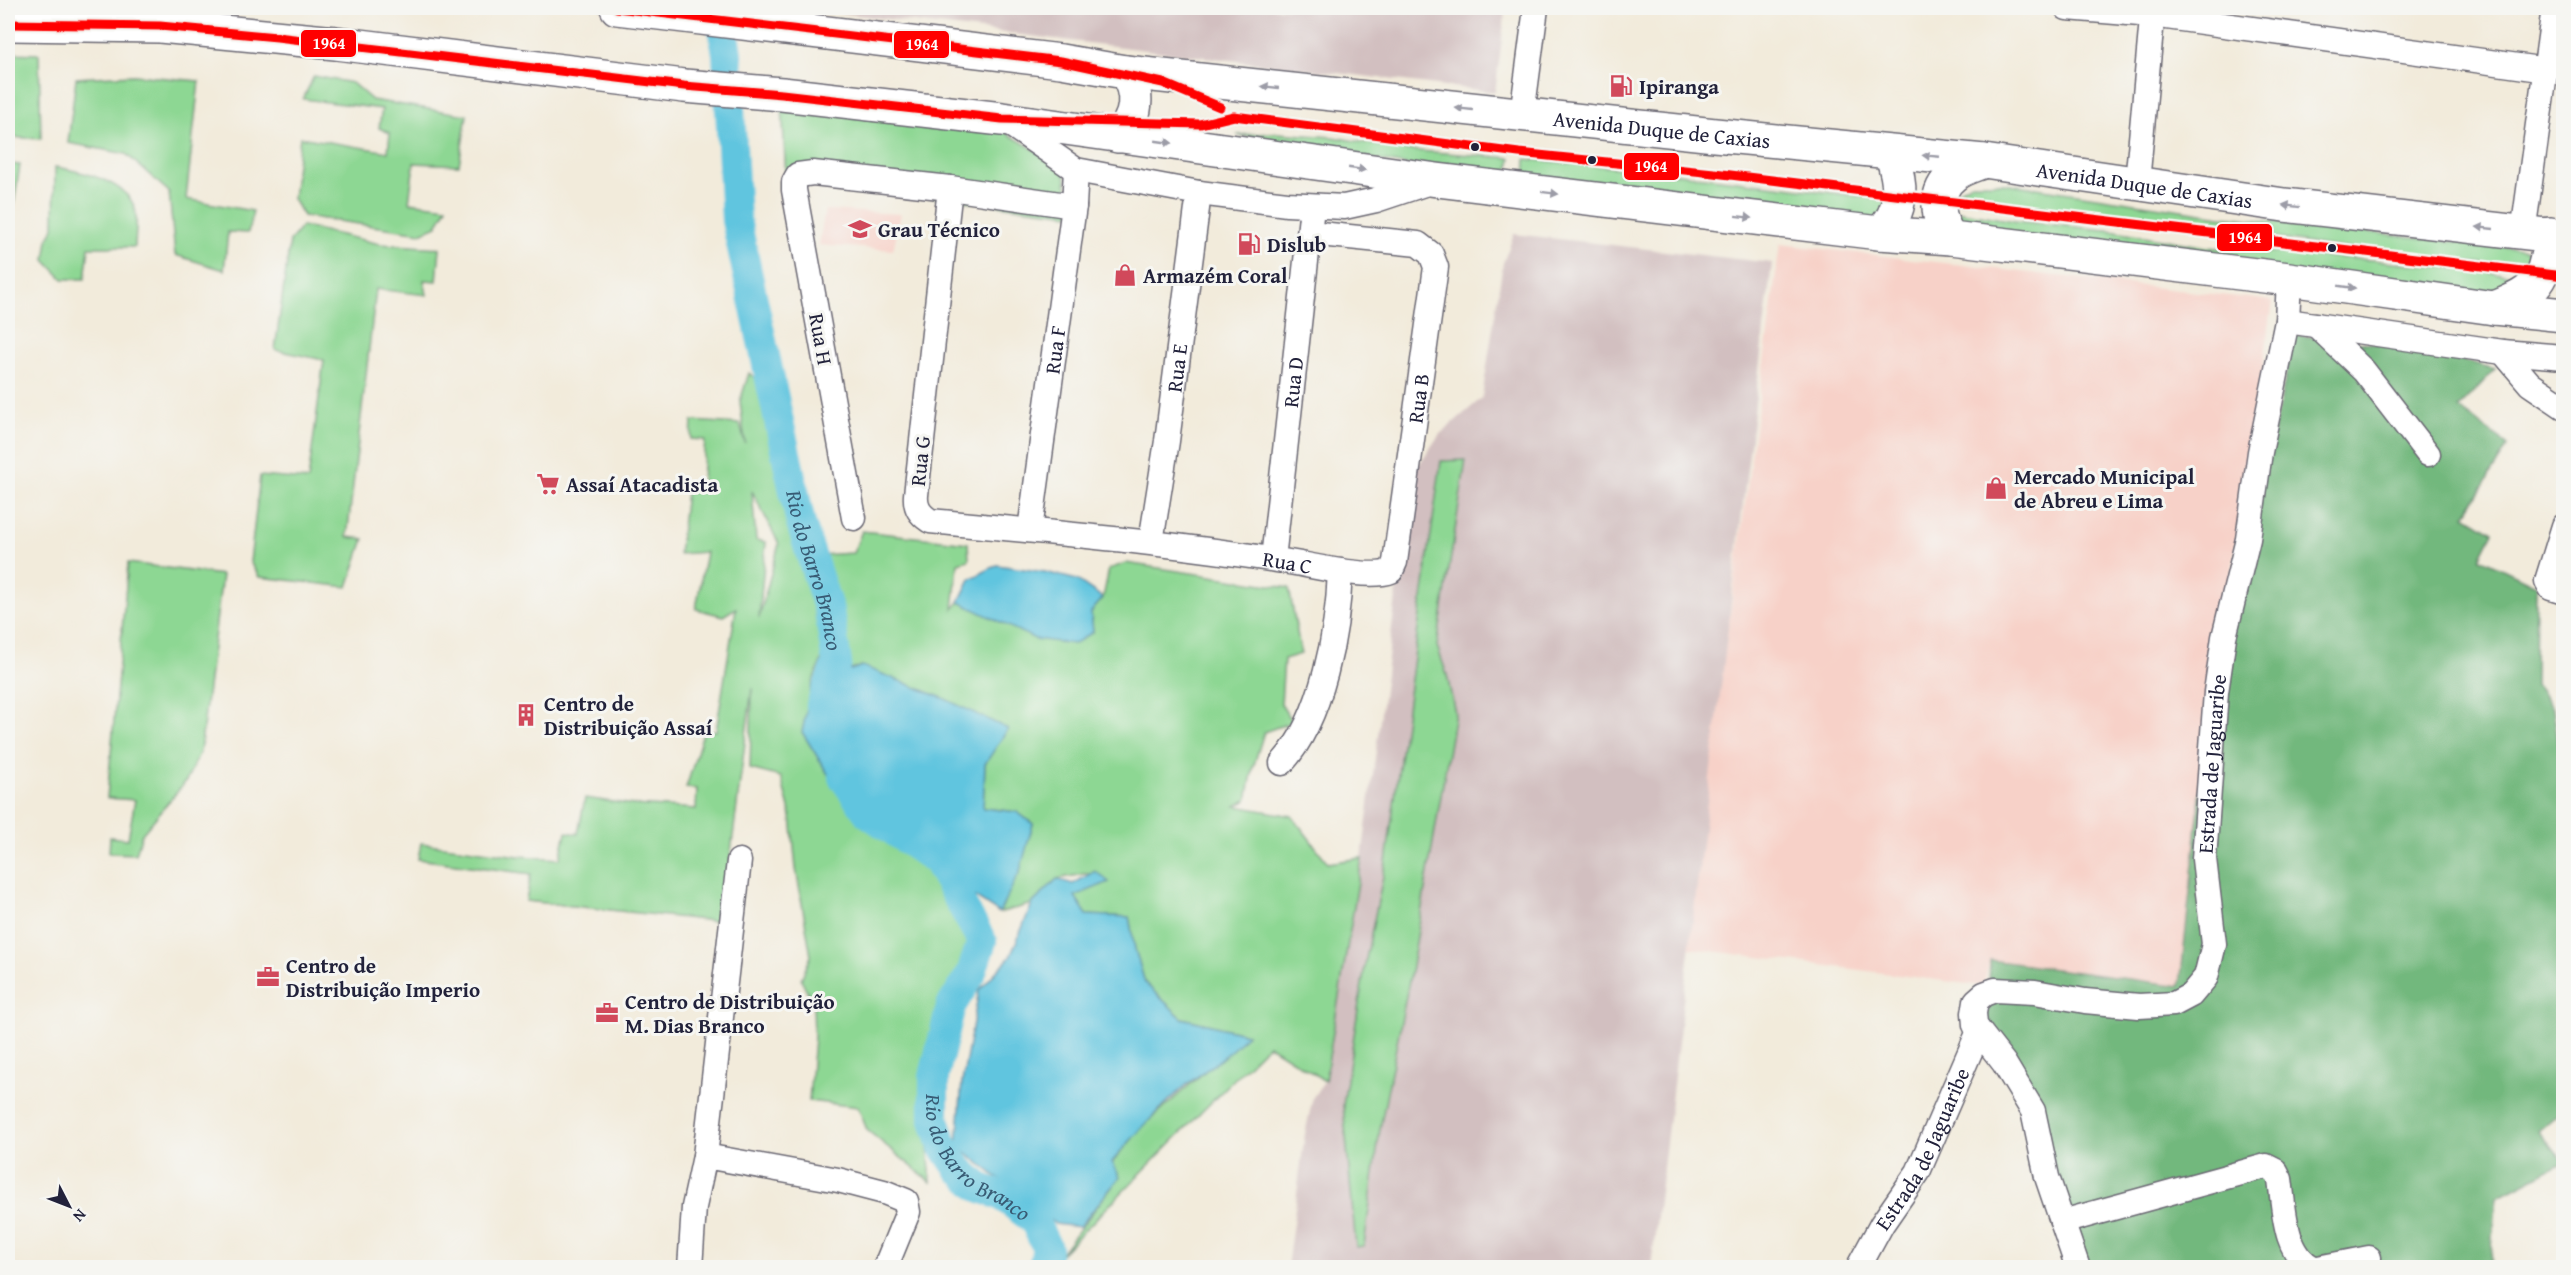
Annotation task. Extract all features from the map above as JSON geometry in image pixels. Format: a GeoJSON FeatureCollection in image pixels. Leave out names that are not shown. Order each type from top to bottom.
{"type":"FeatureCollection","features":[{"type":"Feature","properties":{"kind":"highway","name":"Avenida Duque de Caxias"},"geometry":{"type":"LineString","coordinates":[[617,8],[759,24],[1125,72],[1522,115],[1984,161],[2284,205],[2545,235]]}},
{"type":"Feature","properties":{"kind":"highway"},"geometry":{"type":"LineString","coordinates":[[8,24],[183,28],[336,43],[684,86],[782,94],[1002,119],[1437,180],[1879,233],[1951,238],[2564,315]]}},
{"type":"Feature","properties":{"kind":"highway"},"geometry":{"type":"LineString","coordinates":[[1118,135],[1130,122],[1135,104],[1135,89],[1125,72]]}},
{"type":"Feature","properties":{"kind":"highway"},"geometry":{"type":"LineString","coordinates":[[1879,233],[1893,219],[1898,197],[1900,179],[1891,153]]}},
{"type":"Feature","properties":{"kind":"highway"},"geometry":{"type":"LineString","coordinates":[[1951,238],[1939,217],[1943,187],[1955,174],[1984,161]]}},
{"type":"Feature","properties":{"kind":"highway"},"geometry":{"type":"LineString","coordinates":[[2494,308],[2521,298],[2534,287],[2547,262],[2545,235]]}},
{"type":"Feature","properties":{"kind":"street"},"geometry":{"type":"LineString","coordinates":[[1522,115],[1536,8]]}},
{"type":"Feature","properties":{"kind":"street"},"geometry":{"type":"LineString","coordinates":[[2067,8],[2152,11],[2547,70]]}},
{"type":"Feature","properties":{"kind":"street"},"geometry":{"type":"LineString","coordinates":[[2545,235],[2547,70],[2554,8]]}},
{"type":"Feature","properties":{"kind":"street"},"geometry":{"type":"LineString","coordinates":[[2137,183],[2152,11]]}},
{"type":"Feature","properties":{"kind":"street"},"geometry":{"type":"LineString","coordinates":[[1002,119],[1076,170],[1199,193],[1344,207],[1376,200],[1437,180]]}},
{"type":"Feature","properties":{"kind":"street","name":"Rua F"},"geometry":{"type":"LineString","coordinates":[[1030,530],[1074,206],[1076,170]]}},
{"type":"Feature","properties":{"kind":"street","name":"Rua H"},"geometry":{"type":"LineString","coordinates":[[854,518],[794,182],[798,175],[813,173],[950,188]]}},
{"type":"Feature","properties":{"kind":"street"},"geometry":{"type":"LineString","coordinates":[[950,188],[1074,206]]}},
{"type":"Feature","properties":{"kind":"street","name":"Rua G"},"geometry":{"type":"LineString","coordinates":[[950,188],[916,504],[921,514],[930,521],[1162,543]]}},
{"type":"Feature","properties":{"kind":"street","name":"Rua E"},"geometry":{"type":"LineString","coordinates":[[1162,543],[1167,441],[1199,193]]}},
{"type":"Feature","properties":{"kind":"street","name":"Rua D"},"geometry":{"type":"LineString","coordinates":[[1273,560],[1312,205]]}},
{"type":"Feature","properties":{"kind":"street","name":"Rua B"},"geometry":{"type":"LineString","coordinates":[[1310,232],[1419,244],[1431,254],[1436,267],[1395,562]]}},
{"type":"Feature","properties":{"kind":"street","name":"Estrada de Jaguaribe"},"geometry":{"type":"LineString","coordinates":[[2078,1268],[2047,1177],[2033,1111],[2004,1063],[1975,1024],[1976,1001],[1984,994],[1995,990],[2035,992],[2085,1001],[2139,1006],[2174,1004],[2191,995],[2206,977],[2214,944],[2204,859],[2216,692],[2224,637],[2248,539],[2260,452],[2287,321],[2289,279]]}},
{"type":"Feature","properties":{"kind":"street"},"geometry":{"type":"LineString","coordinates":[[2287,321],[2503,352],[2564,357]]}},
{"type":"Feature","properties":{"kind":"street"},"geometry":{"type":"LineString","coordinates":[[2316,325],[2364,371],[2428,454]]}},
{"type":"Feature","properties":{"kind":"street"},"geometry":{"type":"LineString","coordinates":[[2503,352],[2530,384],[2564,407]]}},
{"type":"Feature","properties":{"kind":"street"},"geometry":{"type":"LineString","coordinates":[[2564,526],[2547,581],[2551,588],[2564,592]]}},
{"type":"Feature","properties":{"kind":"street","name":"Rua C"},"geometry":{"type":"LineString","coordinates":[[1162,543],[1340,571],[1384,574],[1391,571],[1395,562]]}},
{"type":"Feature","properties":{"kind":"street"},"geometry":{"type":"LineString","coordinates":[[1282,763],[1307,725],[1320,688],[1333,637],[1339,598],[1340,571]]}},
{"type":"Feature","properties":{"kind":"street"},"geometry":{"type":"LineString","coordinates":[[690,1268],[694,1207],[705,1156],[739,861]]}},
{"type":"Feature","properties":{"kind":"street","name":"Estrada de Jaguaribe"},"geometry":{"type":"LineString","coordinates":[[1856,1266],[1918,1172],[1979,1031]]}},
{"type":"Feature","properties":{"kind":"street"},"geometry":{"type":"LineString","coordinates":[[705,1156],[838,1180],[890,1194],[906,1202],[908,1212],[885,1268]]}},
{"type":"Feature","properties":{"kind":"street"},"geometry":{"type":"LineString","coordinates":[[2062,1222],[2266,1166],[2276,1171],[2280,1179],[2293,1248],[2301,1260],[2316,1268],[2369,1258]]}},
{"type":"Feature","properties":{"kind":"shaded area"},"geometry":{"type":"Polygon","coordinates":[[[799,8],[1506,8],[1495,92],[799,8]]]}},
{"type":"Feature","properties":{"kind":"shaded area","name":"Grau Técnico"},"geometry":{"type":"Polygon","coordinates":[[[825,210],[901,214],[893,250],[819,245],[825,210]]]}},
{"type":"Feature","properties":{"kind":"shaded area"},"geometry":{"type":"Polygon","coordinates":[[[1514,234],[1772,263],[1651,1267],[1287,1268],[1305,1134],[1313,1097],[1325,1080],[1362,858],[1412,474],[1440,434],[1482,398],[1503,263],[1514,234]]]}},
{"type":"Feature","properties":{"kind":"shaded area","name":"Mercado Municipal de Abreu e Lima"},"geometry":{"type":"Polygon","coordinates":[[[1780,244],[2273,301],[2207,731],[2180,986],[1990,960],[1983,986],[1689,948],[1723,667],[1780,244]]]}},
{"type":"Feature","properties":{"kind":"green space"},"geometry":{"type":"Polygon","coordinates":[[[8,53],[39,54],[41,139],[8,137],[8,53]]]}},
{"type":"Feature","properties":{"kind":"green space"},"geometry":{"type":"Polygon","coordinates":[[[134,75],[199,81],[186,199],[253,211],[248,233],[228,232],[224,270],[175,255],[169,192],[126,154],[68,143],[76,78],[134,75]]]}},
{"type":"Feature","properties":{"kind":"green space"},"geometry":{"type":"Polygon","coordinates":[[[314,76],[352,83],[372,100],[467,115],[459,165],[414,163],[409,202],[447,207],[437,226],[421,233],[303,216],[293,199],[300,137],[388,152],[390,133],[379,128],[382,109],[303,99],[314,76]]]}},
{"type":"Feature","properties":{"kind":"green space"},"geometry":{"type":"Polygon","coordinates":[[[782,104],[1003,131],[1064,167],[1071,214],[786,179],[782,104]]]}},
{"type":"Feature","properties":{"kind":"green space"},"geometry":{"type":"Polygon","coordinates":[[[1277,133],[1333,137],[1406,150],[1511,158],[1506,183],[1237,135],[1277,133]]]}},
{"type":"Feature","properties":{"kind":"green space"},"geometry":{"type":"Polygon","coordinates":[[[1526,159],[1671,173],[1890,200],[1877,222],[1525,186],[1526,159]]]}},
{"type":"Feature","properties":{"kind":"green space"},"geometry":{"type":"Polygon","coordinates":[[[8,164],[20,165],[12,216],[8,216],[8,164]]]}},
{"type":"Feature","properties":{"kind":"green space"},"geometry":{"type":"Polygon","coordinates":[[[55,167],[77,171],[113,184],[123,191],[135,209],[135,247],[89,247],[85,279],[63,279],[45,260],[48,240],[54,228],[55,167]]]}},
{"type":"Feature","properties":{"kind":"green space"},"geometry":{"type":"Polygon","coordinates":[[[1971,183],[2003,183],[2221,216],[2522,249],[2534,255],[2533,267],[2419,259],[2107,214],[1947,197],[1971,183]]]}},
{"type":"Feature","properties":{"kind":"green space"},"geometry":{"type":"Polygon","coordinates":[[[1945,209],[2015,221],[2116,231],[2206,247],[2384,261],[2520,276],[2509,299],[1954,234],[1945,209]]]}},
{"type":"Feature","properties":{"kind":"green space"},"geometry":{"type":"Polygon","coordinates":[[[302,226],[380,244],[440,248],[437,281],[424,280],[427,295],[376,289],[347,537],[364,539],[348,587],[259,577],[250,562],[260,476],[308,480],[324,360],[275,350],[290,241],[302,226]]]}},
{"type":"Feature","properties":{"kind":"green space"},"geometry":{"type":"Polygon","coordinates":[[[2295,335],[2416,348],[2495,369],[2459,408],[2508,446],[2465,515],[2493,532],[2480,558],[2536,585],[2535,684],[2553,708],[2559,747],[2560,775],[2564,776],[2563,1110],[2538,1131],[2564,1162],[2497,1197],[2490,1267],[2079,1267],[2037,1121],[1976,1027],[1988,1013],[1990,960],[2180,986],[2207,731],[2295,335]]]}},
{"type":"Feature","properties":{"kind":"green space"},"geometry":{"type":"Polygon","coordinates":[[[749,373],[764,386],[824,654],[812,684],[828,774],[941,875],[976,930],[933,1023],[923,1087],[931,1182],[867,1130],[858,1107],[809,1101],[814,1037],[813,1003],[801,979],[811,956],[796,869],[791,816],[781,777],[750,769],[752,688],[722,922],[526,901],[531,874],[418,859],[421,843],[560,859],[566,832],[578,834],[585,798],[634,805],[696,809],[697,789],[686,788],[704,730],[716,731],[736,608],[723,616],[696,609],[706,552],[679,554],[686,492],[701,492],[705,440],[691,439],[692,421],[740,424],[745,443],[740,401],[749,373]],[[752,491],[756,540],[766,542],[759,618],[779,544],[752,491]]]}},
{"type":"Feature","properties":{"kind":"green space"},"geometry":{"type":"Polygon","coordinates":[[[1466,460],[1437,646],[1447,675],[1455,713],[1412,966],[1380,1129],[1364,1246],[1356,1247],[1343,1105],[1366,959],[1386,862],[1441,461],[1466,460]]]}},
{"type":"Feature","properties":{"kind":"green space"},"geometry":{"type":"Polygon","coordinates":[[[862,531],[968,543],[969,560],[958,563],[953,609],[959,602],[982,612],[1093,632],[1091,612],[1103,598],[1109,569],[1126,563],[1289,588],[1301,654],[1284,659],[1281,704],[1292,722],[1264,732],[1253,768],[1247,800],[1236,806],[1292,816],[1328,863],[1362,858],[1325,1081],[1268,1045],[1058,1257],[1119,1178],[1112,1163],[1141,1128],[1247,1034],[1182,1018],[1145,983],[1129,917],[1087,915],[1074,896],[1095,872],[1057,879],[1032,904],[999,913],[1033,824],[1017,812],[983,808],[985,764],[862,666],[833,675],[837,663],[820,555],[853,553],[862,531]]]}},
{"type":"Feature","properties":{"kind":"green space"},"geometry":{"type":"Polygon","coordinates":[[[128,563],[222,575],[200,752],[186,781],[142,834],[136,854],[109,853],[110,837],[128,839],[135,800],[107,798],[128,563]]]}},
{"type":"Feature","properties":{"kind":"water"},"geometry":{"type":"Polygon","coordinates":[[[997,565],[1045,572],[1077,580],[1103,598],[1091,612],[1093,632],[1074,644],[1035,639],[959,602],[970,579],[997,565]]]}},
{"type":"Feature","properties":{"kind":"water"},"geometry":{"type":"Polygon","coordinates":[[[862,666],[943,698],[1008,729],[985,764],[983,808],[1017,812],[1033,824],[1020,871],[999,913],[920,861],[828,774],[802,732],[812,684],[862,666]]]}},
{"type":"Feature","properties":{"kind":"water"},"geometry":{"type":"Polygon","coordinates":[[[1095,871],[1109,882],[1075,896],[1087,915],[1129,917],[1145,983],[1182,1018],[1247,1034],[1225,1056],[1173,1096],[1112,1162],[1120,1177],[1079,1227],[1055,1224],[957,1145],[962,1082],[979,990],[1010,957],[1032,904],[1057,879],[1073,884],[1095,871]]]}},
{"type":"Feature","properties":{"kind":"waterway","name":"Rio do Barro Branco"},"geometry":{"type":"LineString","coordinates":[[720,8],[727,54],[736,220],[801,524],[829,611],[837,663],[821,705],[822,715]]}},
{"type":"Feature","properties":{"kind":"waterway","name":"Rio do Barro Branco"},"geometry":{"type":"LineString","coordinates":[[843,777],[868,813],[937,861],[982,941],[971,974],[951,1006],[934,1076],[934,1117],[943,1146],[960,1170],[979,1187],[1002,1196],[1034,1220],[1047,1248],[1043,1268]]}},
{"type":"Feature","properties":{"kind":"transit line","name":"1964"},"geometry":{"type":"LineString","coordinates":[[617,8],[1061,61],[1163,83],[1220,107]]}},
{"type":"Feature","properties":{"kind":"transit line","name":"1964"},"geometry":{"type":"LineString","coordinates":[[8,24],[160,26],[277,37],[684,86],[782,94],[1002,119],[1200,124],[1234,116],[1519,153],[1714,173],[2564,276]]}},
{"type":"Feature","properties":{"kind":"place","name":"Ipiranga"},"geometry":{"type":"Point","coordinates":[1621,86]}},
{"type":"Feature","properties":{"kind":"place","name":"Grau Técnico"},"geometry":{"type":"Point","coordinates":[860,229]}},
{"type":"Feature","properties":{"kind":"place","name":"Dislub"},"geometry":{"type":"Point","coordinates":[1249,244]}},
{"type":"Feature","properties":{"kind":"place","name":"Armazém Coral"},"geometry":{"type":"Point","coordinates":[1125,275]}},
{"type":"Feature","properties":{"kind":"place","name":"Assaí Atacadista"},"geometry":{"type":"Point","coordinates":[548,484]}},
{"type":"Feature","properties":{"kind":"place","name":"Mercado Municipal de Abreu e Lima"},"geometry":{"type":"Point","coordinates":[1996,488]}},
{"type":"Feature","properties":{"kind":"place","name":"Centro de Distribuição Assaí"},"geometry":{"type":"Point","coordinates":[526,715]}},
{"type":"Feature","properties":{"kind":"place","name":"Centro de Distribuição Imperio"},"geometry":{"type":"Point","coordinates":[268,977]}},
{"type":"Feature","properties":{"kind":"place","name":"Centro de Distribuição M. Dias Branco"},"geometry":{"type":"Point","coordinates":[607,1013]}}]}
